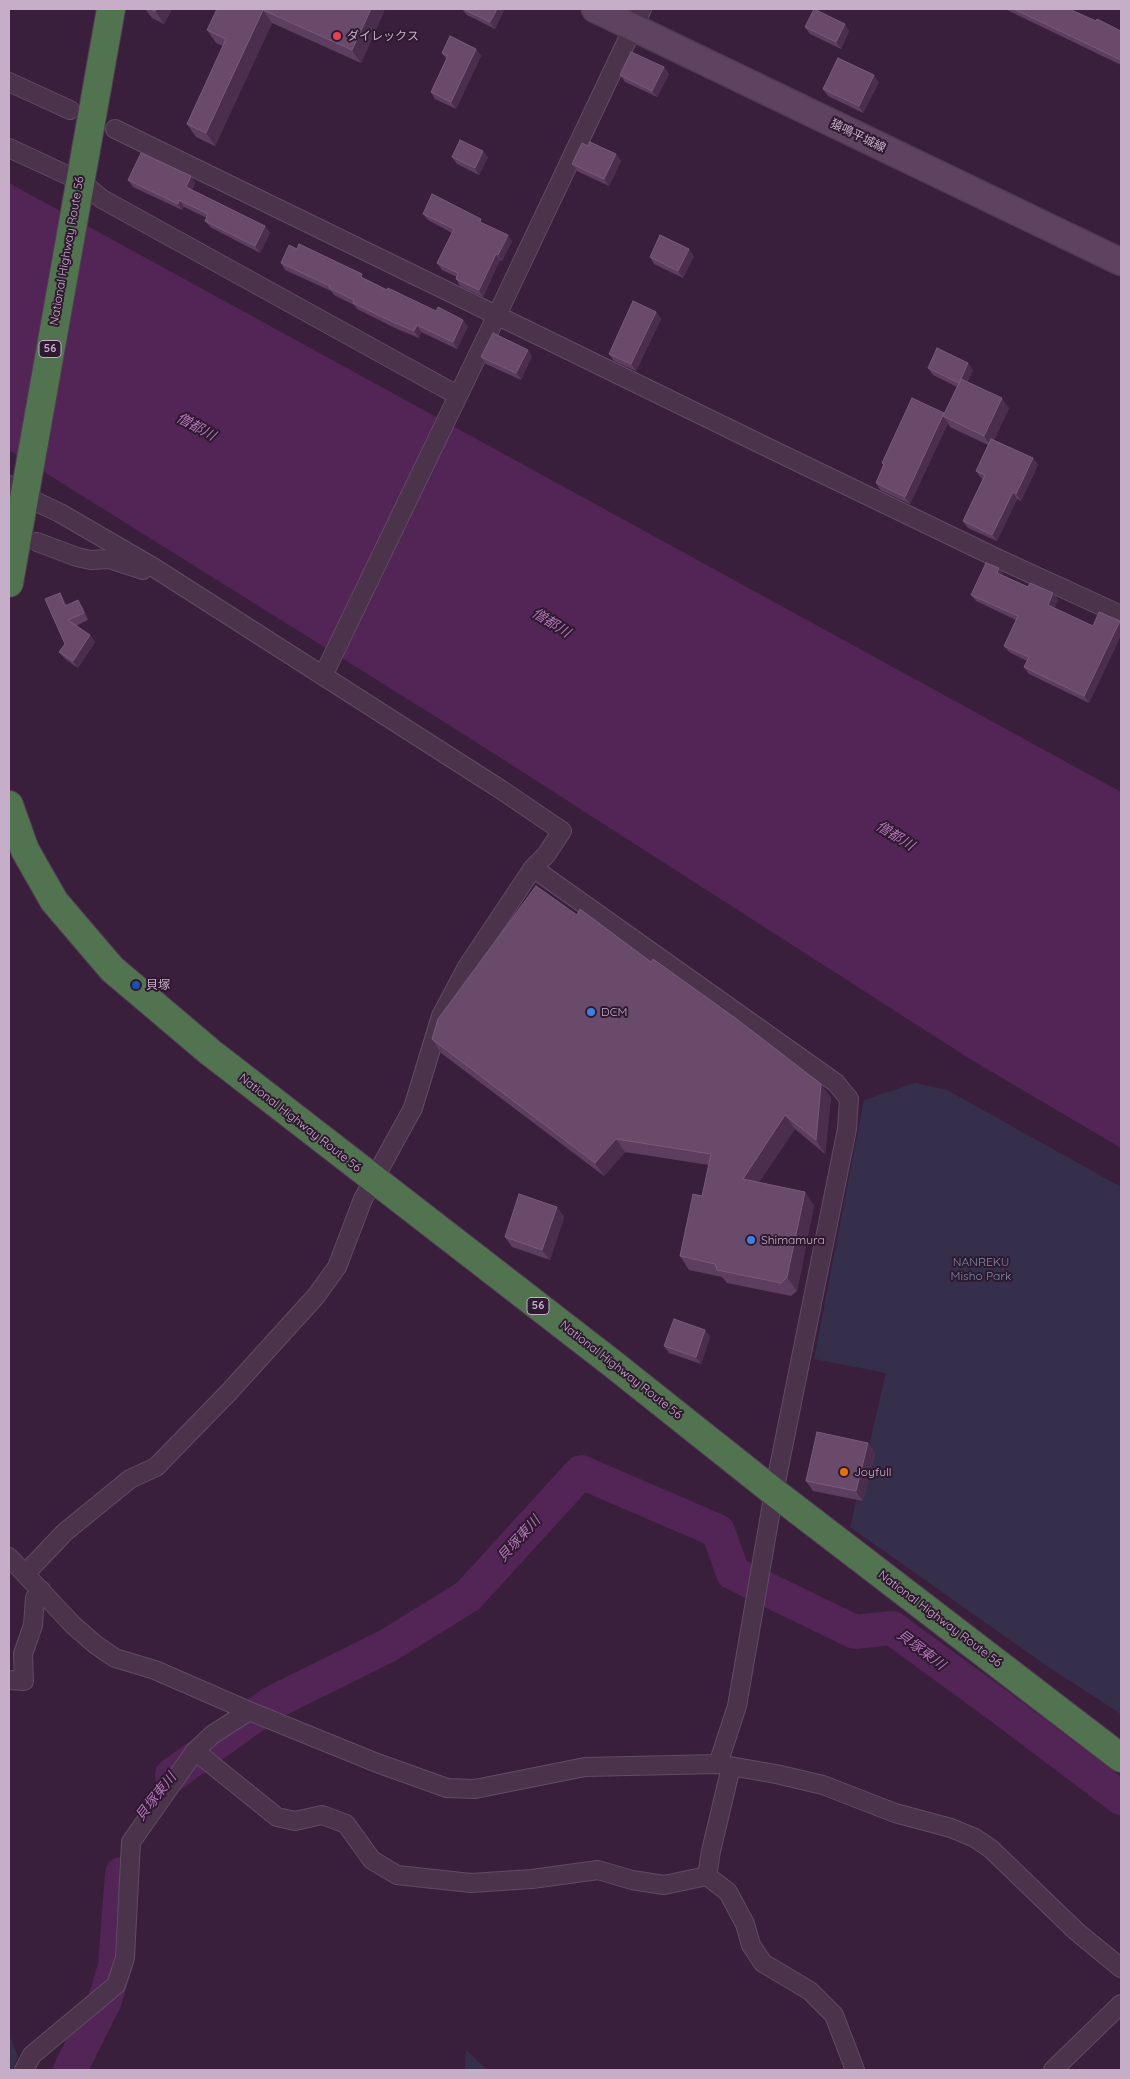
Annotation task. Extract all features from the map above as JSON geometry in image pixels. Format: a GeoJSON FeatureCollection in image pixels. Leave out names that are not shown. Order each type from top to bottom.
{"type":"FeatureCollection","features":[{"type":"Feature","properties":{"kind":"highway","name":"National Highway Route 56"},"geometry":{"type":"LineString","coordinates":[[9,583],[19,490],[75,209],[110,9]]}},
{"type":"Feature","properties":{"kind":"highway","name":"National Highway Route 56"},"geometry":{"type":"LineString","coordinates":[[9,806],[25,850],[54,901],[112,969],[210,1052],[621,1370],[774,1492],[1121,1758]]}},
{"type":"Feature","properties":{"kind":"main road","name":"猿鳴平城線"},"geometry":{"type":"LineString","coordinates":[[595,9],[637,18],[1121,262]]}},
{"type":"Feature","properties":{"kind":"street"},"geometry":{"type":"LineString","coordinates":[[326,671],[637,18]]}},
{"type":"Feature","properties":{"kind":"street"},"geometry":{"type":"LineString","coordinates":[[9,82],[70,110]]}},
{"type":"Feature","properties":{"kind":"street"},"geometry":{"type":"LineString","coordinates":[[115,129],[974,547],[1121,615]]}},
{"type":"Feature","properties":{"kind":"street"},"geometry":{"type":"LineString","coordinates":[[9,148],[80,181],[102,199],[454,401]]}},
{"type":"Feature","properties":{"kind":"street"},"geometry":{"type":"LineString","coordinates":[[19,490],[153,567],[326,671],[562,831],[546,855],[533,868],[467,967],[441,1016],[413,1108],[363,1199],[337,1267],[316,1296],[229,1392],[156,1467],[130,1479],[65,1532],[26,1573]]}},
{"type":"Feature","properties":{"kind":"street"},"geometry":{"type":"LineString","coordinates":[[37,542],[91,560],[109,559],[143,570],[153,567]]}},
{"type":"Feature","properties":{"kind":"street"},"geometry":{"type":"LineString","coordinates":[[533,868],[836,1083],[849,1099],[847,1129],[774,1492],[737,1706],[724,1766],[707,1876]]}},
{"type":"Feature","properties":{"kind":"street"},"geometry":{"type":"LineString","coordinates":[[9,1557],[96,1645],[116,1658],[155,1670],[377,1763],[447,1788],[475,1789],[586,1767],[724,1766],[776,1774],[823,1785],[895,1813],[951,1828],[975,1838],[991,1849],[1076,1931],[1121,1968]]}},
{"type":"Feature","properties":{"kind":"street"},"geometry":{"type":"LineString","coordinates":[[9,1680],[24,1681],[23,1654],[33,1625],[35,1598],[41,1590]]}},
{"type":"Feature","properties":{"kind":"street"},"geometry":{"type":"LineString","coordinates":[[24,2070],[32,2054],[116,1985],[125,1958],[131,1842],[195,1751],[212,1735],[249,1711]]}},
{"type":"Feature","properties":{"kind":"street"},"geometry":{"type":"LineString","coordinates":[[195,1751],[277,1817],[295,1821],[322,1816],[346,1824],[372,1860],[397,1875],[471,1883],[532,1879],[598,1870],[632,1880],[664,1885],[707,1876],[728,1892],[745,1924],[751,1945],[762,1963],[810,1991],[834,2015],[855,2070]]}},
{"type":"Feature","properties":{"kind":"street"},"geometry":{"type":"LineString","coordinates":[[1053,2070],[1121,2004]]}},
{"type":"Feature","properties":{"kind":"green space","name":"NANREKU Misho Park"},"geometry":{"type":"Polygon","coordinates":[[[915,1083],[947,1090],[1121,1187],[1121,1714],[1047,1666],[850,1527],[886,1373],[814,1359],[864,1100],[915,1083]]]}},
{"type":"Feature","properties":{"kind":"green space"},"geometry":{"type":"Polygon","coordinates":[[[9,2035],[18,2057],[12,2070],[9,2070],[9,2035]]]}},
{"type":"Feature","properties":{"kind":"green space"},"geometry":{"type":"Polygon","coordinates":[[[466,2050],[487,2070],[465,2070],[466,2050]]]}},
{"type":"Feature","properties":{"kind":"water","name":"僧都川"},"geometry":{"type":"Polygon","coordinates":[[[9,183],[1121,792],[1121,1148],[970,1059],[465,735],[9,450],[9,183]]]}},
{"type":"Feature","properties":{"kind":"building"},"geometry":{"type":"Polygon","coordinates":[[[217,9],[371,9],[352,50],[263,10],[206,133],[187,124],[226,39],[207,30],[217,9]]]}},
{"type":"Feature","properties":{"kind":"building"},"geometry":{"type":"Polygon","coordinates":[[[463,9],[497,9],[490,22],[463,9]]]}},
{"type":"Feature","properties":{"kind":"building"},"geometry":{"type":"Polygon","coordinates":[[[814,9],[845,24],[836,42],[805,27],[814,9]]]}},
{"type":"Feature","properties":{"kind":"building"},"geometry":{"type":"Polygon","coordinates":[[[1014,9],[1069,9],[1096,21],[1097,19],[1121,31],[1121,60],[1014,9]]]}},
{"type":"Feature","properties":{"kind":"building"},"geometry":{"type":"Polygon","coordinates":[[[450,36],[476,49],[451,102],[431,92],[448,56],[442,53],[450,36]]]}},
{"type":"Feature","properties":{"kind":"building"},"geometry":{"type":"Polygon","coordinates":[[[631,52],[664,67],[652,91],[620,75],[631,52]]]}},
{"type":"Feature","properties":{"kind":"building"},"geometry":{"type":"Polygon","coordinates":[[[838,58],[874,75],[859,106],[823,89],[838,58]]]}},
{"type":"Feature","properties":{"kind":"building"},"geometry":{"type":"Polygon","coordinates":[[[460,140],[483,151],[475,168],[452,157],[460,140]]]}},
{"type":"Feature","properties":{"kind":"building"},"geometry":{"type":"Polygon","coordinates":[[[590,142],[616,154],[604,179],[572,164],[582,143],[588,146],[590,142]]]}},
{"type":"Feature","properties":{"kind":"building"},"geometry":{"type":"Polygon","coordinates":[[[141,153],[191,176],[186,187],[265,226],[255,246],[205,221],[208,214],[179,200],[178,204],[128,180],[141,153]]]}},
{"type":"Feature","properties":{"kind":"building"},"geometry":{"type":"Polygon","coordinates":[[[432,194],[481,219],[480,222],[508,235],[498,255],[496,254],[479,290],[456,279],[458,273],[437,263],[454,229],[423,214],[432,194]]]}},
{"type":"Feature","properties":{"kind":"building"},"geometry":{"type":"Polygon","coordinates":[[[660,235],[689,249],[678,271],[650,257],[660,235]]]}},
{"type":"Feature","properties":{"kind":"building"},"geometry":{"type":"Polygon","coordinates":[[[299,244],[362,274],[361,277],[387,290],[388,288],[436,311],[438,307],[463,320],[453,342],[417,325],[414,331],[393,322],[353,303],[354,300],[329,288],[330,286],[281,263],[289,245],[297,249],[299,244]]]}},
{"type":"Feature","properties":{"kind":"building"},"geometry":{"type":"Polygon","coordinates":[[[633,301],[656,312],[631,364],[609,354],[633,301]]]}},
{"type":"Feature","properties":{"kind":"building"},"geometry":{"type":"Polygon","coordinates":[[[493,333],[528,350],[516,373],[481,357],[493,333]]]}},
{"type":"Feature","properties":{"kind":"building"},"geometry":{"type":"Polygon","coordinates":[[[937,348],[968,363],[959,383],[928,368],[937,348]]]}},
{"type":"Feature","properties":{"kind":"building"},"geometry":{"type":"Polygon","coordinates":[[[961,379],[1002,398],[984,436],[943,416],[961,379]]]}},
{"type":"Feature","properties":{"kind":"building"},"geometry":{"type":"Polygon","coordinates":[[[912,398],[944,413],[905,497],[876,483],[884,464],[882,463],[912,398]]]}},
{"type":"Feature","properties":{"kind":"building"},"geometry":{"type":"Polygon","coordinates":[[[991,439],[1033,458],[1016,494],[1013,492],[992,535],[963,521],[985,475],[976,471],[991,439]]]}},
{"type":"Feature","properties":{"kind":"building"},"geometry":{"type":"Polygon","coordinates":[[[986,563],[999,568],[997,573],[1028,587],[1030,583],[1053,593],[1048,605],[1093,626],[1099,612],[1120,621],[1084,696],[1024,667],[1029,657],[1004,646],[1018,616],[971,595],[986,563]]]}},
{"type":"Feature","properties":{"kind":"building"},"geometry":{"type":"Polygon","coordinates":[[[60,593],[65,606],[78,600],[84,613],[68,620],[90,635],[73,661],[59,652],[65,644],[45,599],[60,593]]]}},
{"type":"Feature","properties":{"kind":"building","name":"DCM"},"geometry":{"type":"Polygon","coordinates":[[[536,886],[577,915],[580,909],[651,962],[653,959],[738,1020],[821,1084],[816,1140],[785,1115],[743,1179],[805,1192],[787,1277],[781,1283],[717,1270],[715,1264],[680,1256],[693,1194],[702,1196],[711,1154],[616,1139],[595,1163],[432,1039],[438,1019],[536,886]]]}},
{"type":"Feature","properties":{"kind":"building"},"geometry":{"type":"Polygon","coordinates":[[[519,1194],[557,1207],[542,1250],[505,1237],[519,1194]]]}},
{"type":"Feature","properties":{"kind":"building"},"geometry":{"type":"Polygon","coordinates":[[[674,1319],[705,1330],[696,1357],[664,1346],[674,1319]]]}},
{"type":"Feature","properties":{"kind":"building","name":"Joyfull"},"geometry":{"type":"Polygon","coordinates":[[[817,1432],[868,1443],[856,1491],[806,1481],[817,1432]]]}},
{"type":"Feature","properties":{"kind":"waterway","name":"貝塚東川"},"geometry":{"type":"LineString","coordinates":[[172,1775],[272,1703],[387,1646],[468,1596],[581,1472],[718,1531],[733,1573],[855,1632],[892,1628],[1121,1798]]}},
{"type":"Feature","properties":{"kind":"waterway","name":"貝塚東川"},"geometry":{"type":"LineString","coordinates":[[70,2070],[105,2000],[115,1966],[122,1874]]}},
{"type":"Feature","properties":{"kind":"place","name":"ダイレックス"},"geometry":{"type":"Point","coordinates":[337,36]}},
{"type":"Feature","properties":{"kind":"place","name":"貝塚"},"geometry":{"type":"Point","coordinates":[136,985]}},
{"type":"Feature","properties":{"kind":"place","name":"DCM"},"geometry":{"type":"Point","coordinates":[591,1012]}},
{"type":"Feature","properties":{"kind":"place","name":"Shimamura"},"geometry":{"type":"Point","coordinates":[751,1240]}},
{"type":"Feature","properties":{"kind":"place","name":"Joyfull"},"geometry":{"type":"Point","coordinates":[844,1472]}}]}
